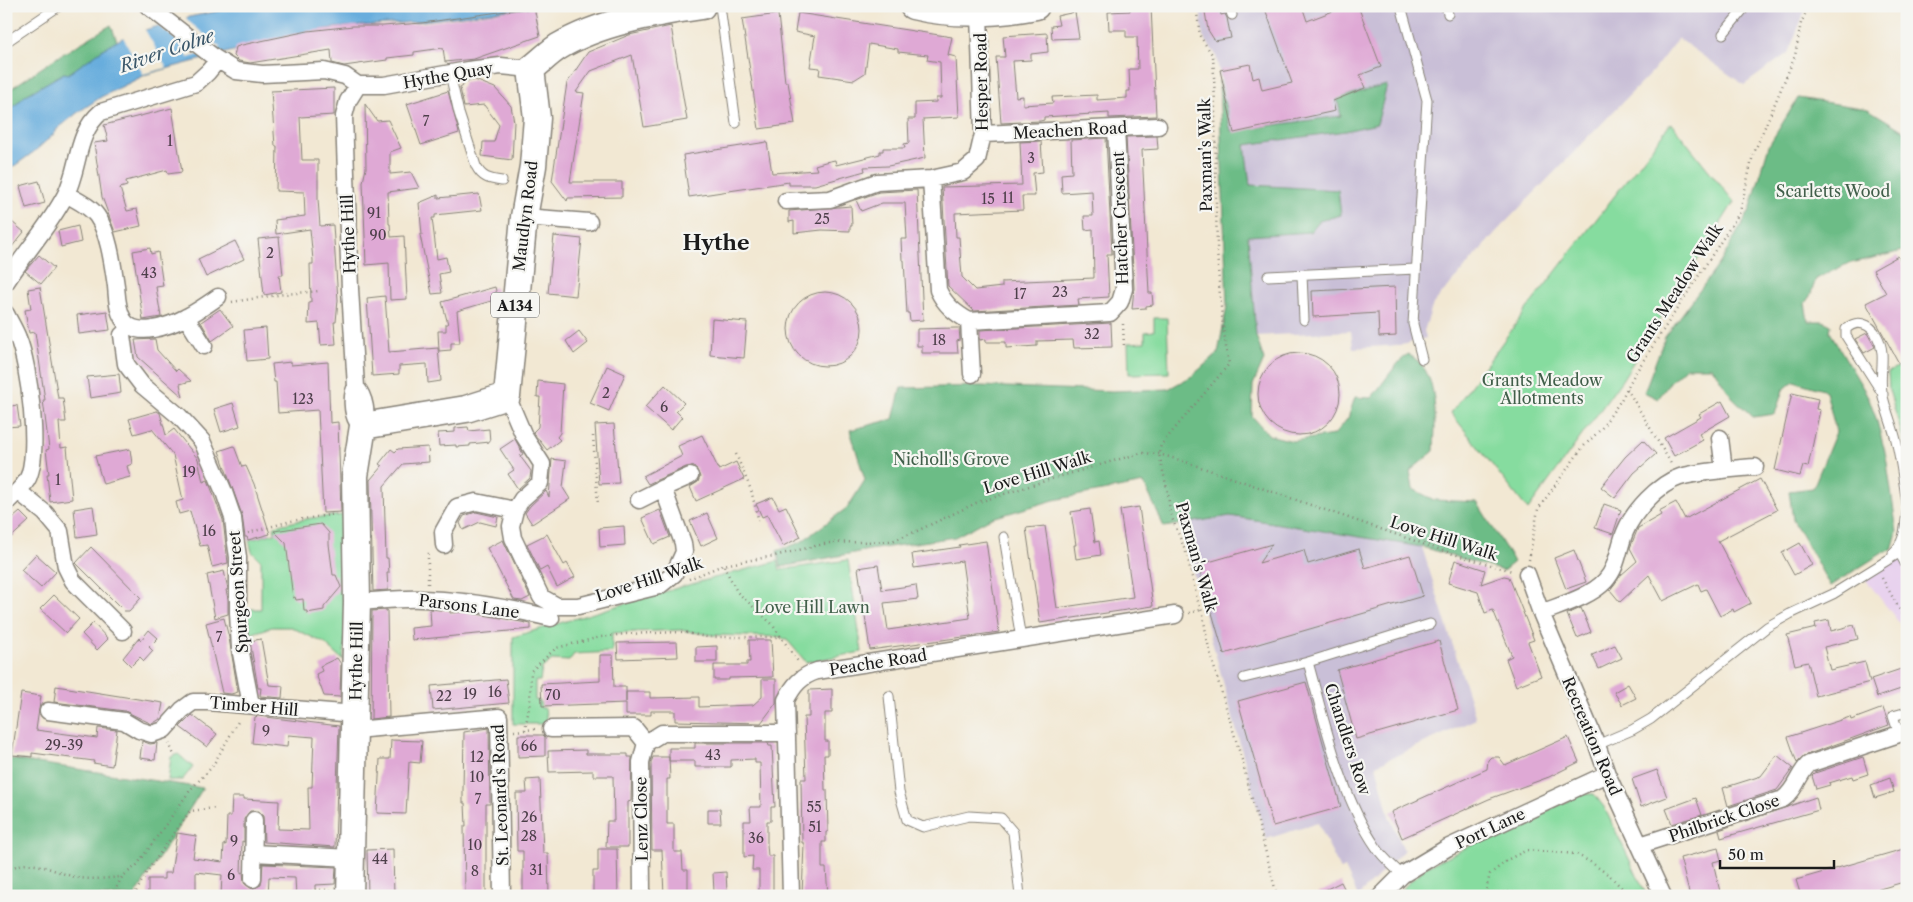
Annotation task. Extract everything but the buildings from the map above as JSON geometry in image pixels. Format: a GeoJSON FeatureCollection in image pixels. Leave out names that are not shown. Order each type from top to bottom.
{"type":"FeatureCollection","features":[{"type":"Feature","properties":{"kind":"main road"},"geometry":{"type":"LineString","coordinates":[[531,69],[558,47],[587,34],[656,13],[702,6]]}},
{"type":"Feature","properties":{"kind":"main road"},"geometry":{"type":"LineString","coordinates":[[913,6],[946,12],[980,14],[1036,6]]}},
{"type":"Feature","properties":{"kind":"main road","name":"Maudlyn Road"},"geometry":{"type":"LineString","coordinates":[[506,396],[524,217],[533,166],[537,118],[531,69]]}},
{"type":"Feature","properties":{"kind":"main road"},"geometry":{"type":"LineString","coordinates":[[363,426],[466,409],[506,396]]}},
{"type":"Feature","properties":{"kind":"main road","name":"Hythe Hill"},"geometry":{"type":"LineString","coordinates":[[350,896],[357,602],[355,476],[363,426]]}},
{"type":"Feature","properties":{"kind":"street","name":"Hythe Quay"},"geometry":{"type":"LineString","coordinates":[[162,12],[216,59],[236,71],[262,74],[324,72],[345,76],[358,85],[384,85],[501,66],[531,69]]}},
{"type":"Feature","properties":{"kind":"street","name":"Hesper Road"},"geometry":{"type":"LineString","coordinates":[[786,201],[830,199],[878,182],[931,179],[963,172],[977,160],[983,134],[980,14]]}},
{"type":"Feature","properties":{"kind":"street"},"geometry":{"type":"LineString","coordinates":[[6,282],[66,194],[82,138],[90,122],[101,112],[196,83],[208,72],[216,59]]}},
{"type":"Feature","properties":{"kind":"street","name":"Hythe Hill"},"geometry":{"type":"LineString","coordinates":[[358,85],[348,100],[344,116],[350,288],[356,387],[367,417],[363,426]]}},
{"type":"Feature","properties":{"kind":"street","name":"Meachen Road"},"geometry":{"type":"LineString","coordinates":[[983,134],[1158,126]]}},
{"type":"Feature","properties":{"kind":"street","name":"Hatcher Crescent"},"geometry":{"type":"LineString","coordinates":[[969,321],[1110,313],[1120,302],[1124,289],[1116,128]]}},
{"type":"Feature","properties":{"kind":"street"},"geometry":{"type":"LineString","coordinates":[[931,179],[938,290],[944,302],[969,321],[972,374]]}},
{"type":"Feature","properties":{"kind":"street","name":"Spurgeon Street"},"geometry":{"type":"LineString","coordinates":[[66,194],[83,204],[97,216],[105,235],[123,328],[126,364],[135,377],[179,416],[204,444],[224,492],[233,518],[238,557],[240,648],[251,705]]}},
{"type":"Feature","properties":{"kind":"street"},"geometry":{"type":"LineString","coordinates":[[524,217],[589,222]]}},
{"type":"Feature","properties":{"kind":"street"},"geometry":{"type":"LineString","coordinates":[[123,328],[145,331],[166,327],[225,300]]}},
{"type":"Feature","properties":{"kind":"street"},"geometry":{"type":"LineString","coordinates":[[6,314],[19,339],[26,368],[32,412],[32,456],[28,478],[12,497],[45,513],[60,530],[66,566],[73,581],[123,631]]}},
{"type":"Feature","properties":{"kind":"street"},"geometry":{"type":"LineString","coordinates":[[186,317],[204,346]]}},
{"type":"Feature","properties":{"kind":"street"},"geometry":{"type":"LineString","coordinates":[[506,396],[524,436],[542,464],[540,483],[522,499],[515,510],[511,526],[513,538],[541,597],[557,606],[578,606],[659,586],[674,574],[684,552],[684,543],[663,488]]}},
{"type":"Feature","properties":{"kind":"street"},"geometry":{"type":"LineString","coordinates":[[1720,438],[1724,470]]}},
{"type":"Feature","properties":{"kind":"street"},"geometry":{"type":"LineString","coordinates":[[1540,613],[1583,595],[1604,582],[1614,570],[1630,520],[1647,500],[1664,486],[1679,478],[1724,470],[1756,467]]}},
{"type":"Feature","properties":{"kind":"street"},"geometry":{"type":"LineString","coordinates":[[638,500],[690,476]]}},
{"type":"Feature","properties":{"kind":"street"},"geometry":{"type":"LineString","coordinates":[[444,545],[443,532],[457,507],[476,502],[515,510]]}},
{"type":"Feature","properties":{"kind":"street","name":"Recreation Road"},"geometry":{"type":"LineString","coordinates":[[1527,574],[1540,613],[1607,774],[1664,896]]}},
{"type":"Feature","properties":{"kind":"street","name":"Parsons Lane"},"geometry":{"type":"LineString","coordinates":[[357,602],[421,599],[446,600],[498,607],[551,618]]}},
{"type":"Feature","properties":{"kind":"street","name":"Peache Road"},"geometry":{"type":"LineString","coordinates":[[791,896],[786,700],[793,686],[807,674],[1175,615]]}},
{"type":"Feature","properties":{"kind":"street","name":"Timber Hill"},"geometry":{"type":"LineString","coordinates":[[48,711],[124,721],[139,730],[152,734],[164,730],[182,710],[193,702],[251,705],[355,722]]}},
{"type":"Feature","properties":{"kind":"street","name":"St. Leonard's Road"},"geometry":{"type":"LineString","coordinates":[[355,722],[499,717],[502,896]]}},
{"type":"Feature","properties":{"kind":"street"},"geometry":{"type":"LineString","coordinates":[[551,729],[634,728],[646,743],[662,733],[787,733]]}},
{"type":"Feature","properties":{"kind":"street","name":"Philbrick Close"},"geometry":{"type":"LineString","coordinates":[[1640,845],[1654,842],[1783,798],[1789,795],[1802,771],[1809,764],[1902,733]]}},
{"type":"Feature","properties":{"kind":"street","name":"Lenz Close"},"geometry":{"type":"LineString","coordinates":[[642,896],[641,762],[646,743]]}},
{"type":"Feature","properties":{"kind":"street","name":"Port Lane"},"geometry":{"type":"LineString","coordinates":[[1381,896],[1402,876],[1447,848],[1607,774]]}},
{"type":"Feature","properties":{"kind":"street"},"geometry":{"type":"LineString","coordinates":[[252,879],[254,820]]}},
{"type":"Feature","properties":{"kind":"street"},"geometry":{"type":"LineString","coordinates":[[253,853],[351,858]]}},
{"type":"Feature","properties":{"kind":"lane"},"geometry":{"type":"LineString","coordinates":[[6,42],[59,6]]}},
{"type":"Feature","properties":{"kind":"lane"},"geometry":{"type":"LineString","coordinates":[[720,6],[736,123]]}},
{"type":"Feature","properties":{"kind":"lane"},"geometry":{"type":"LineString","coordinates":[[1401,6],[1427,100],[1413,324],[1422,359]]}},
{"type":"Feature","properties":{"kind":"lane"},"geometry":{"type":"LineString","coordinates":[[1723,34],[1746,6]]}},
{"type":"Feature","properties":{"kind":"lane"},"geometry":{"type":"LineString","coordinates":[[450,74],[459,113],[476,166],[479,172],[486,178],[502,181]]}},
{"type":"Feature","properties":{"kind":"lane"},"geometry":{"type":"LineString","coordinates":[[1268,276],[1416,269]]}},
{"type":"Feature","properties":{"kind":"lane"},"geometry":{"type":"LineString","coordinates":[[1302,275],[1304,320]]}},
{"type":"Feature","properties":{"kind":"lane"},"geometry":{"type":"LineString","coordinates":[[1882,394],[1846,336],[1846,329],[1851,324],[1863,323],[1872,327],[1882,348],[1883,358],[1880,372],[1882,394],[1896,440],[1902,455],[1907,459]]}},
{"type":"Feature","properties":{"kind":"lane"},"geometry":{"type":"LineString","coordinates":[[1896,440],[1907,504]]}},
{"type":"Feature","properties":{"kind":"lane"},"geometry":{"type":"LineString","coordinates":[[1887,560],[1900,546],[1907,512]]}},
{"type":"Feature","properties":{"kind":"lane"},"geometry":{"type":"LineString","coordinates":[[1004,537],[1021,639]]}},
{"type":"Feature","properties":{"kind":"lane"},"geometry":{"type":"LineString","coordinates":[[1596,745],[1632,730],[1651,719],[1767,627],[1833,594],[1903,550],[1907,567]]}},
{"type":"Feature","properties":{"kind":"lane"},"geometry":{"type":"LineString","coordinates":[[1244,678],[1308,662],[1430,624]]}},
{"type":"Feature","properties":{"kind":"lane","name":"Chandlers Row"},"geometry":{"type":"LineString","coordinates":[[1308,662],[1349,798],[1376,848],[1402,876]]}},
{"type":"Feature","properties":{"kind":"lane"},"geometry":{"type":"LineString","coordinates":[[889,696],[899,792],[907,820],[923,827],[969,816],[1000,818],[1013,832],[1020,896]]}},
{"type":"Feature","properties":{"kind":"lane"},"geometry":{"type":"LineString","coordinates":[[1902,733],[1893,716],[1907,712]]}},
{"type":"Feature","properties":{"kind":"path","name":"Paxman's Walk"},"geometry":{"type":"LineString","coordinates":[[1196,6],[1200,36],[1213,56],[1219,267],[1225,340],[1229,364],[1161,445],[1159,454],[1168,493],[1170,514],[1187,555],[1197,599],[1203,614],[1206,640],[1250,789],[1277,896]]}},
{"type":"Feature","properties":{"kind":"path","name":"Grants Meadow Walk"},"geometry":{"type":"LineString","coordinates":[[1527,574],[1538,509],[1583,447],[1601,429],[1740,212],[1752,155],[1795,56],[1801,23],[1809,6]]}},
{"type":"Feature","properties":{"kind":"path"},"geometry":{"type":"LineString","coordinates":[[225,300],[320,291]]}},
{"type":"Feature","properties":{"kind":"path"},"geometry":{"type":"LineString","coordinates":[[1114,308],[1122,316],[1124,347]]}},
{"type":"Feature","properties":{"kind":"path"},"geometry":{"type":"LineString","coordinates":[[1626,389],[1679,478]]}},
{"type":"Feature","properties":{"kind":"path"},"geometry":{"type":"LineString","coordinates":[[593,436],[598,505]]}},
{"type":"Feature","properties":{"kind":"path","name":"Love Hill Walk"},"geometry":{"type":"LineString","coordinates":[[681,583],[723,565],[774,556],[828,542],[892,540],[918,531],[976,503],[1141,453],[1159,454],[1450,553],[1502,569],[1527,574]]}},
{"type":"Feature","properties":{"kind":"path"},"geometry":{"type":"LineString","coordinates":[[736,454],[751,490],[759,522]]}},
{"type":"Feature","properties":{"kind":"path"},"geometry":{"type":"LineString","coordinates":[[235,537],[313,516],[355,513]]}},
{"type":"Feature","properties":{"kind":"path"},"geometry":{"type":"LineString","coordinates":[[421,599],[428,588],[428,554],[444,545]]}},
{"type":"Feature","properties":{"kind":"path"},"geometry":{"type":"LineString","coordinates":[[723,565],[736,592],[772,624],[807,674]]}},
{"type":"Feature","properties":{"kind":"path"},"geometry":{"type":"LineString","coordinates":[[1878,571],[1907,623]]}},
{"type":"Feature","properties":{"kind":"path"},"geometry":{"type":"LineString","coordinates":[[526,730],[530,702],[531,672],[556,648],[601,637],[626,634],[682,632],[707,637],[781,637]]}},
{"type":"Feature","properties":{"kind":"path"},"geometry":{"type":"LineString","coordinates":[[112,896],[122,877],[137,865],[191,788],[212,767],[233,729],[251,705]]}},
{"type":"Feature","properties":{"kind":"path"},"geometry":{"type":"LineString","coordinates":[[500,731],[551,729]]}},
{"type":"Feature","properties":{"kind":"path"},"geometry":{"type":"LineString","coordinates":[[134,896],[146,873],[190,811],[216,808]]}},
{"type":"Feature","properties":{"kind":"path"},"geometry":{"type":"LineString","coordinates":[[1485,894],[1490,874],[1509,858],[1527,850],[1576,854],[1610,876],[1622,888],[1624,896]]}},
{"type":"Feature","properties":{"kind":"path"},"geometry":{"type":"LineString","coordinates":[[6,871],[13,867],[30,864],[47,867],[80,878],[122,877]]}},
{"type":"Feature","properties":{"kind":"path"},"geometry":{"type":"LineString","coordinates":[[1468,896],[1507,892],[1541,896]]}},
{"type":"Feature","properties":{"kind":"shaded area"},"geometry":{"type":"Polygon","coordinates":[[[1200,6],[1807,6],[1788,53],[1744,85],[1678,38],[1652,72],[1496,232],[1433,304],[1424,331],[1426,338],[1402,345],[1353,348],[1351,331],[1256,336],[1248,236],[1310,232],[1240,186],[1216,55],[1203,36],[1200,6]]]}},
{"type":"Feature","properties":{"kind":"shaded area"},"geometry":{"type":"Polygon","coordinates":[[[1230,516],[1422,547],[1476,719],[1376,765],[1389,816],[1404,850],[1358,896],[1345,868],[1340,870],[1318,823],[1266,839],[1180,524],[1230,516]]]}},
{"type":"Feature","properties":{"kind":"shaded area"},"geometry":{"type":"Polygon","coordinates":[[[1907,552],[1907,633],[1866,580],[1907,552]]]}},
{"type":"Feature","properties":{"kind":"green space"},"geometry":{"type":"Polygon","coordinates":[[[111,25],[117,41],[68,74],[64,73],[26,95],[6,114],[6,92],[56,58],[111,25]]]}},
{"type":"Feature","properties":{"kind":"green space","name":"Nicholl's Grove"},"geometry":{"type":"Polygon","coordinates":[[[1219,81],[1231,131],[1341,116],[1337,98],[1387,85],[1377,124],[1345,131],[1245,145],[1250,185],[1338,190],[1341,215],[1319,221],[1310,232],[1248,236],[1256,336],[1264,360],[1253,385],[1252,416],[1269,435],[1293,441],[1334,435],[1348,418],[1355,397],[1371,398],[1393,369],[1408,354],[1420,363],[1427,373],[1431,383],[1435,406],[1434,451],[1410,471],[1413,489],[1434,500],[1477,502],[1514,562],[1503,571],[1422,547],[1230,516],[1164,527],[1144,483],[1054,500],[989,519],[955,537],[869,550],[781,567],[777,551],[801,542],[848,507],[865,480],[850,430],[893,419],[901,388],[980,386],[1112,391],[1168,389],[1192,376],[1218,353],[1227,306],[1219,81]]]}},
{"type":"Feature","properties":{"kind":"green space","name":"Scarletts Wood"},"geometry":{"type":"Polygon","coordinates":[[[1798,98],[1868,109],[1907,133],[1907,250],[1847,264],[1816,279],[1810,296],[1805,303],[1808,321],[1823,321],[1831,325],[1830,332],[1869,398],[1886,456],[1897,532],[1892,550],[1884,552],[1830,586],[1793,520],[1789,491],[1813,488],[1836,432],[1826,391],[1794,381],[1783,390],[1775,414],[1753,417],[1732,397],[1712,367],[1686,367],[1671,381],[1658,399],[1644,392],[1665,337],[1720,263],[1750,210],[1769,145],[1798,98]]]}},
{"type":"Feature","properties":{"kind":"green space","name":"Grants Meadow Allotments"},"geometry":{"type":"Polygon","coordinates":[[[1671,123],[1734,202],[1622,380],[1528,510],[1451,413],[1526,310],[1671,123]]]}},
{"type":"Feature","properties":{"kind":"green space"},"geometry":{"type":"Polygon","coordinates":[[[1154,318],[1167,318],[1169,373],[1129,374],[1128,343],[1145,342],[1145,332],[1154,331],[1154,318]]]}},
{"type":"Feature","properties":{"kind":"green space"},"geometry":{"type":"Polygon","coordinates":[[[1907,364],[1907,452],[1889,390],[1888,372],[1907,364]]]}},
{"type":"Feature","properties":{"kind":"green space"},"geometry":{"type":"Polygon","coordinates":[[[343,515],[345,642],[343,660],[324,643],[291,627],[272,627],[247,635],[246,609],[261,609],[261,561],[252,552],[249,540],[275,533],[274,526],[311,518],[343,515]]]}},
{"type":"Feature","properties":{"kind":"green space","name":"Love Hill Lawn"},"geometry":{"type":"Polygon","coordinates":[[[848,560],[862,652],[806,662],[788,641],[781,637],[712,635],[680,630],[612,633],[612,652],[574,654],[569,661],[552,660],[542,668],[540,681],[535,681],[535,700],[540,701],[541,708],[545,708],[547,724],[513,724],[513,637],[677,588],[778,561],[780,570],[848,560]]]}},
{"type":"Feature","properties":{"kind":"green space"},"geometry":{"type":"Polygon","coordinates":[[[6,749],[11,759],[203,788],[135,896],[6,896],[6,749]]]}},
{"type":"Feature","properties":{"kind":"green space"},"geometry":{"type":"Polygon","coordinates":[[[178,754],[193,767],[182,780],[168,780],[171,757],[178,754]]]}},
{"type":"Feature","properties":{"kind":"green space"},"geometry":{"type":"Polygon","coordinates":[[[1583,794],[1594,794],[1604,807],[1647,896],[1394,896],[1427,866],[1583,794]]]}},
{"type":"Feature","properties":{"kind":"water","name":"River Colne"},"geometry":{"type":"Polygon","coordinates":[[[243,6],[539,6],[415,22],[332,28],[289,36],[147,74],[101,97],[77,113],[35,151],[6,172],[6,114],[26,95],[64,73],[68,74],[106,47],[128,35],[189,17],[243,6]]]}},
{"type":"Feature","properties":{"kind":"pier"},"geometry":{"type":"Polygon","coordinates":[[[185,15],[188,21],[221,48],[188,58],[185,47],[156,24],[185,15]]]}},
{"type":"Feature","properties":{"kind":"pier"},"geometry":{"type":"Polygon","coordinates":[[[144,28],[167,68],[143,74],[122,35],[144,28]]]}},
{"type":"Feature","properties":{"kind":"district","name":"Hythe"},"geometry":{"type":"Point","coordinates":[716,242]}}]}
